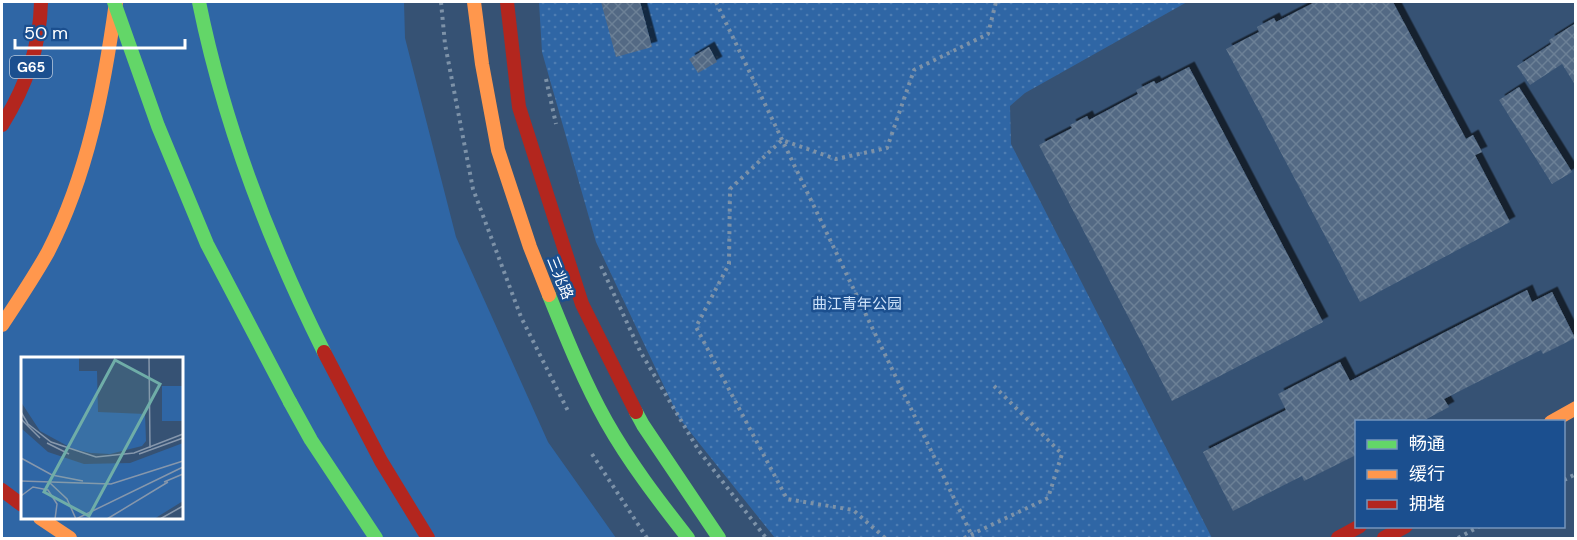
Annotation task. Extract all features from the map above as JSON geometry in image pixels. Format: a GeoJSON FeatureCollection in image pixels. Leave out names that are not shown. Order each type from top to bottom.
{"type":"FeatureCollection","features":[{"type":"Feature","properties":{"kind":"main road","name":"G65"},"geometry":{"type":"LineString","coordinates":[[2,125],[24,88],[31,70],[40,32],[41,2]]}},
{"type":"Feature","properties":{"kind":"main road"},"geometry":{"type":"LineString","coordinates":[[2,325],[34,279],[49,251],[80,177],[109,57],[115,2]]}},
{"type":"Feature","properties":{"kind":"main road"},"geometry":{"type":"LineString","coordinates":[[115,2],[158,126],[207,243],[311,440],[376,538]]}},
{"type":"Feature","properties":{"kind":"main road"},"geometry":{"type":"LineString","coordinates":[[200,2],[211,57],[232,135],[278,256],[309,325],[352,407],[428,538]]}},
{"type":"Feature","properties":{"kind":"main road","name":"三兆路"},"geometry":{"type":"LineString","coordinates":[[474,2],[482,63],[498,150],[530,248],[564,334],[606,421],[663,507],[688,538]]}},
{"type":"Feature","properties":{"kind":"main road","name":"三兆路"},"geometry":{"type":"LineString","coordinates":[[507,2],[519,108],[582,304],[643,424],[719,538]]}},
{"type":"Feature","properties":{"kind":"main road"},"geometry":{"type":"LineString","coordinates":[[1554,420],[1575,408]]}},
{"type":"Feature","properties":{"kind":"main road"},"geometry":{"type":"LineString","coordinates":[[2,490],[21,504]]}},
{"type":"Feature","properties":{"kind":"main road"},"geometry":{"type":"LineString","coordinates":[[42,519],[70,538]]}},
{"type":"Feature","properties":{"kind":"main road"},"geometry":{"type":"LineString","coordinates":[[1338,538],[1356,528]]}},
{"type":"Feature","properties":{"kind":"main road"},"geometry":{"type":"LineString","coordinates":[[1384,538],[1402,528]]}},
{"type":"Feature","properties":{"kind":"path"},"geometry":{"type":"LineString","coordinates":[[716,2],[972,537]]}},
{"type":"Feature","properties":{"kind":"path"},"geometry":{"type":"LineString","coordinates":[[782,140],[836,159],[886,148],[915,70],[988,34],[996,2]]}},
{"type":"Feature","properties":{"kind":"path"},"geometry":{"type":"LineString","coordinates":[[544,70],[557,127]]}},
{"type":"Feature","properties":{"kind":"path"},"geometry":{"type":"LineString","coordinates":[[782,140],[730,189],[729,264],[696,327],[787,499],[853,510],[885,538]]}},
{"type":"Feature","properties":{"kind":"path"},"geometry":{"type":"LineString","coordinates":[[597,257],[640,351],[699,451],[766,538]]}},
{"type":"Feature","properties":{"kind":"path"},"geometry":{"type":"LineString","coordinates":[[964,538],[972,537],[1048,498],[1062,454],[994,386]]}},
{"type":"Feature","properties":{"kind":"path"},"geometry":{"type":"LineString","coordinates":[[1458,538],[1476,528]]}},
{"type":"Feature","properties":{"kind":"green space"},"geometry":{"type":"Polygon","coordinates":[[[2,2],[404,2],[405,38],[456,237],[548,442],[616,538],[2,538],[2,2]]]}},
{"type":"Feature","properties":{"kind":"green space","name":"曲江青年公园"},"geometry":{"type":"Polygon","coordinates":[[[539,2],[1187,2],[1025,93],[1010,106],[1011,144],[1212,538],[775,538],[679,418],[596,242],[542,52],[539,2]]]}},
{"type":"Feature","properties":{"kind":"building"},"geometry":{"type":"Polygon","coordinates":[[[601,2],[640,2],[652,47],[616,57],[601,2]]]}},
{"type":"Feature","properties":{"kind":"building"},"geometry":{"type":"Polygon","coordinates":[[[1315,2],[1393,2],[1466,139],[1473,135],[1482,152],[1475,155],[1510,222],[1360,302],[1226,49],[1259,32],[1257,27],[1274,18],[1276,22],[1315,2]]]}},
{"type":"Feature","properties":{"kind":"building"},"geometry":{"type":"Polygon","coordinates":[[[1576,23],[1576,82],[1574,83],[1562,64],[1530,85],[1517,66],[1551,44],[1549,40],[1576,23]]]}},
{"type":"Feature","properties":{"kind":"building"},"geometry":{"type":"Polygon","coordinates":[[[709,47],[717,62],[698,73],[689,59],[709,47]]]}},
{"type":"Feature","properties":{"kind":"building"},"geometry":{"type":"Polygon","coordinates":[[[1189,67],[1323,322],[1172,401],[1039,145],[1072,128],[1070,125],[1087,116],[1089,120],[1138,94],[1136,90],[1154,81],[1156,84],[1189,67]]]}},
{"type":"Feature","properties":{"kind":"building"},"geometry":{"type":"Polygon","coordinates":[[[1519,87],[1572,172],[1552,184],[1499,100],[1519,87]]]}},
{"type":"Feature","properties":{"kind":"building"},"geometry":{"type":"Polygon","coordinates":[[[1527,290],[1532,302],[1552,292],[1575,338],[1543,354],[1541,350],[1444,399],[1449,407],[1425,420],[1355,420],[1355,456],[1304,481],[1302,476],[1233,511],[1203,452],[1286,410],[1278,394],[1340,362],[1350,381],[1527,290]]]}},
{"type":"Feature","properties":{"kind":"traffic: fast"},"geometry":{"type":"LineString","coordinates":[[114,2],[158,126],[207,244],[290,402]]}},
{"type":"Feature","properties":{"kind":"traffic: fast"},"geometry":{"type":"LineString","coordinates":[[199,2],[221,93],[250,181],[284,267],[324,352]]}},
{"type":"Feature","properties":{"kind":"traffic: fast"},"geometry":{"type":"LineString","coordinates":[[549,295],[583,375],[606,421],[655,496],[688,538]]}},
{"type":"Feature","properties":{"kind":"traffic: fast"},"geometry":{"type":"LineString","coordinates":[[290,402],[311,440],[376,538]]}},
{"type":"Feature","properties":{"kind":"traffic: fast"},"geometry":{"type":"LineString","coordinates":[[636,412],[719,538]]}},
{"type":"Feature","properties":{"kind":"traffic: slow"},"geometry":{"type":"LineString","coordinates":[[2,325],[48,252],[74,192],[100,98],[116,2]]}},
{"type":"Feature","properties":{"kind":"traffic: slow"},"geometry":{"type":"LineString","coordinates":[[474,2],[482,64],[498,150],[530,247],[549,295]]}},
{"type":"Feature","properties":{"kind":"traffic: slow"},"geometry":{"type":"LineString","coordinates":[[1555,420],[1576,408]]}},
{"type":"Feature","properties":{"kind":"traffic: slow"},"geometry":{"type":"LineString","coordinates":[[42,519],[70,538]]}},
{"type":"Feature","properties":{"kind":"traffic: jam"},"geometry":{"type":"LineString","coordinates":[[2,125],[25,81],[35,51],[41,2]]}},
{"type":"Feature","properties":{"kind":"traffic: jam"},"geometry":{"type":"LineString","coordinates":[[507,2],[519,107],[582,304],[636,412]]}},
{"type":"Feature","properties":{"kind":"traffic: jam"},"geometry":{"type":"LineString","coordinates":[[324,352],[381,461],[428,538]]}},
{"type":"Feature","properties":{"kind":"traffic: jam"},"geometry":{"type":"LineString","coordinates":[[2,490],[21,504]]}},
{"type":"Feature","properties":{"kind":"traffic: jam"},"geometry":{"type":"LineString","coordinates":[[1338,538],[1356,528]]}},
{"type":"Feature","properties":{"kind":"traffic: jam"},"geometry":{"type":"LineString","coordinates":[[1384,538],[1402,528]]}}]}
